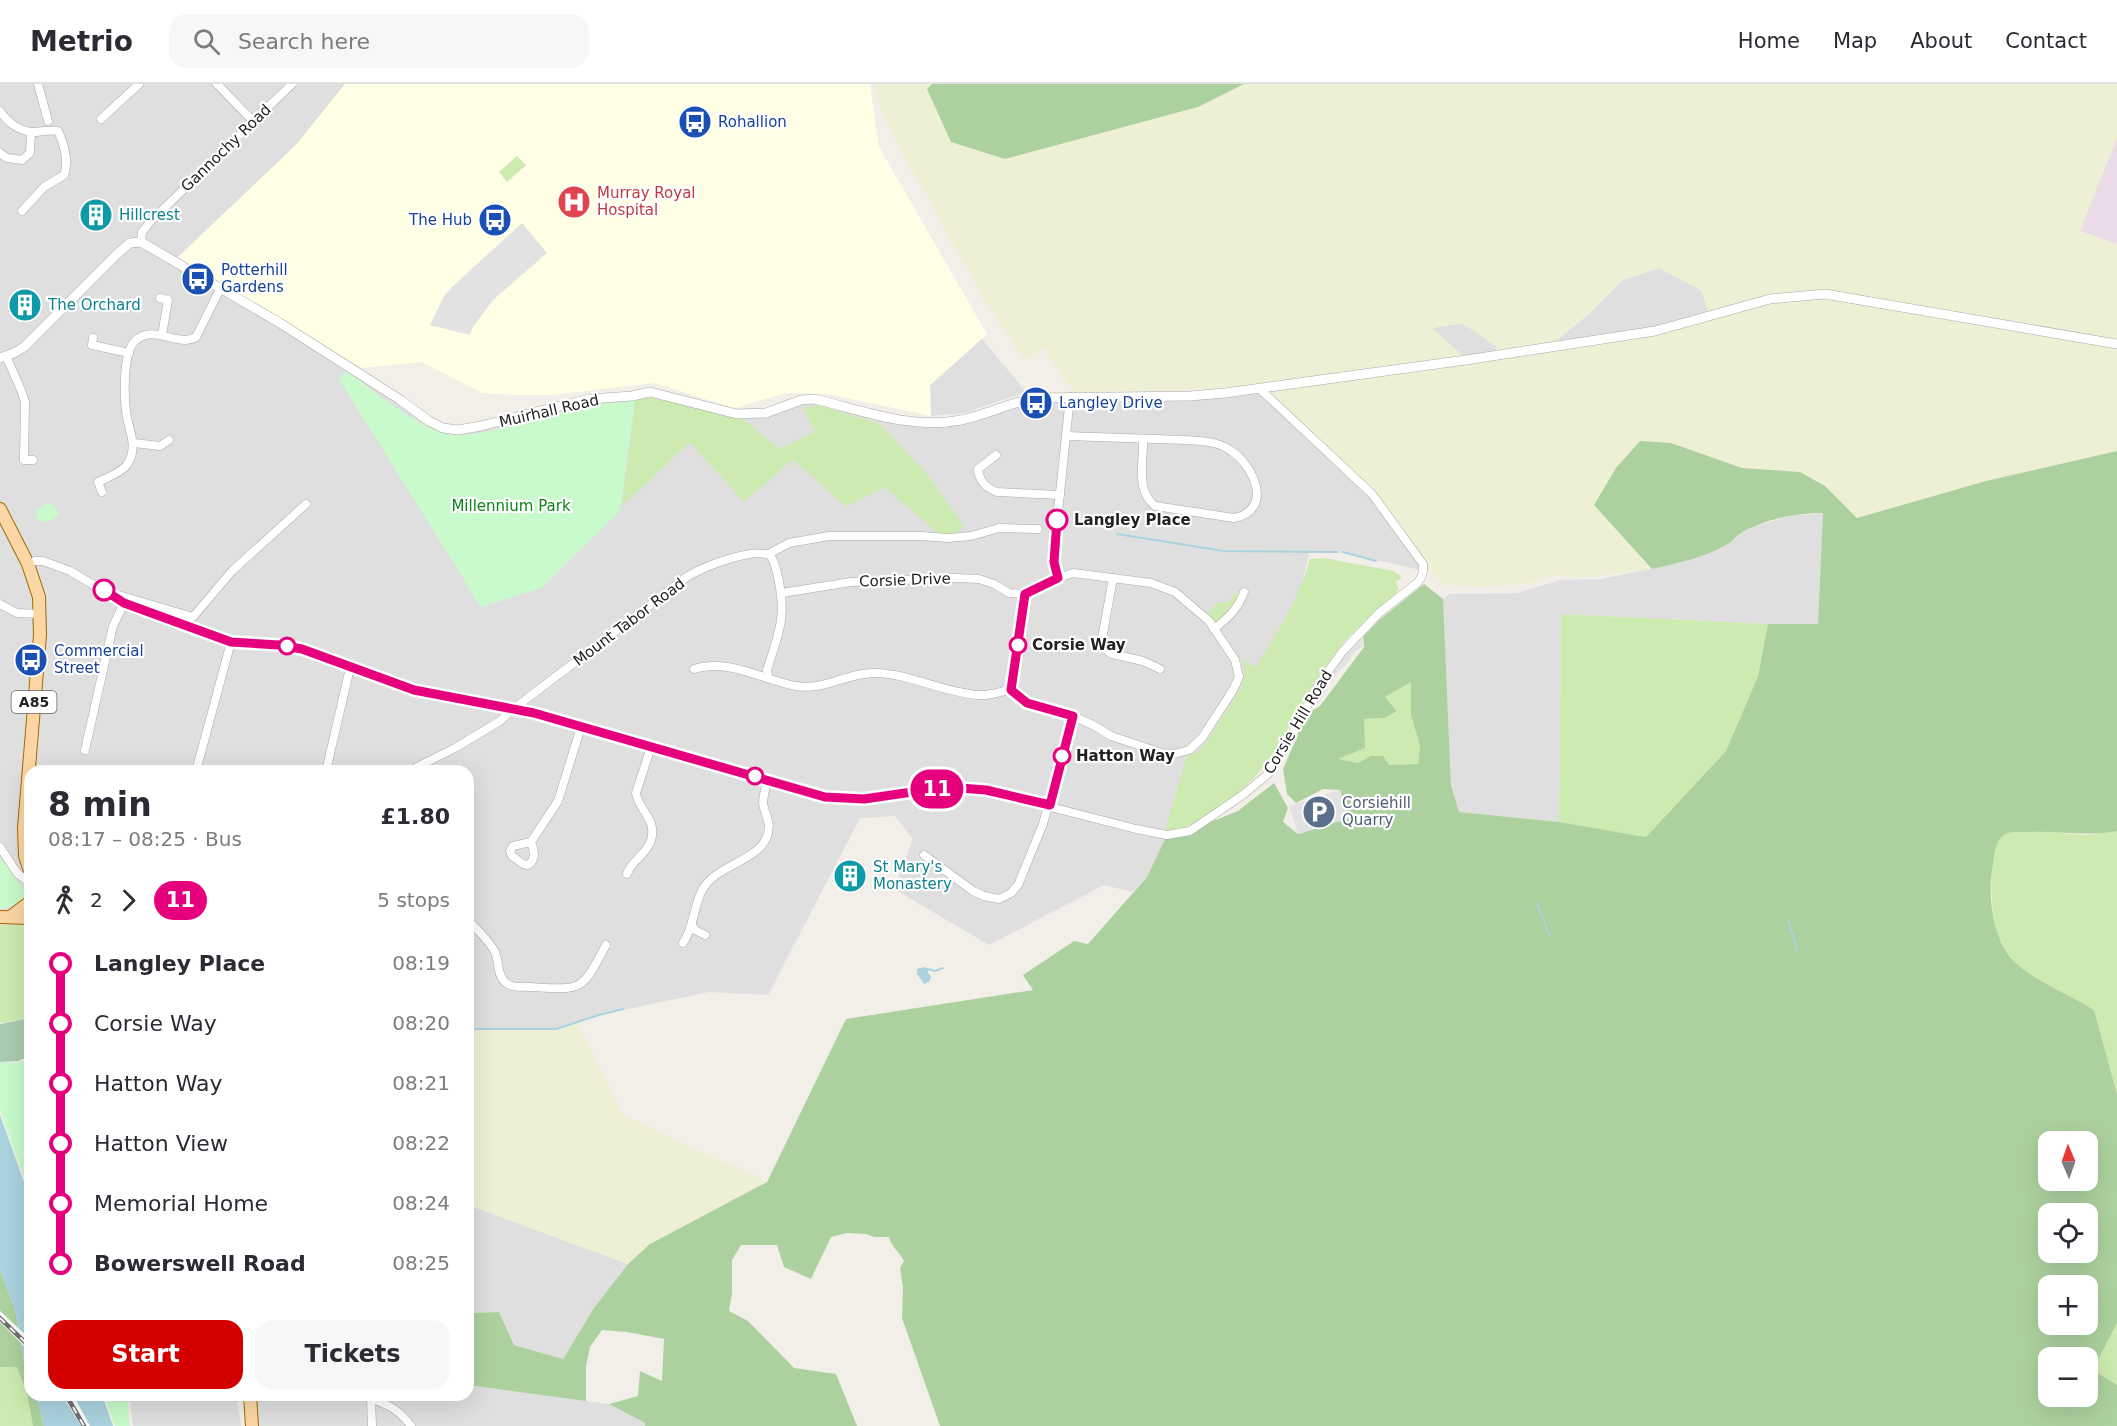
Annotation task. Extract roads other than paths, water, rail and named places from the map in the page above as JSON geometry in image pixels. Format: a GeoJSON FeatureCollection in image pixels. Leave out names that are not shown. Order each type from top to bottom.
{"type":"FeatureCollection","features":[{"type":"Feature","properties":{"kind":"main road","name":"A85"},"geometry":{"type":"LineString","coordinates":[[0,509],[28,564],[39,597],[40,635],[30,765]]}},
{"type":"Feature","properties":{"kind":"main road"},"geometry":{"type":"LineString","coordinates":[[5,917],[24,906]]}},
{"type":"Feature","properties":{"kind":"main road"},"geometry":{"type":"LineString","coordinates":[[5,917],[24,918]]}},
{"type":"Feature","properties":{"kind":"main road"},"geometry":{"type":"LineString","coordinates":[[250,1401],[252,1426]]}},
{"type":"Feature","properties":{"kind":"street"},"geometry":{"type":"LineString","coordinates":[[38,84],[48,121]]}},
{"type":"Feature","properties":{"kind":"street"},"geometry":{"type":"LineString","coordinates":[[101,119],[139,84]]}},
{"type":"Feature","properties":{"kind":"street"},"geometry":{"type":"LineString","coordinates":[[217,84],[253,121]]}},
{"type":"Feature","properties":{"kind":"street","name":"Gannochy Road"},"geometry":{"type":"LineString","coordinates":[[141,242],[142,232],[150,222],[292,84]]}},
{"type":"Feature","properties":{"kind":"street"},"geometry":{"type":"LineString","coordinates":[[0,111],[13,125],[31,132],[58,131],[65,155],[64,175],[44,187],[22,211]]}},
{"type":"Feature","properties":{"kind":"street"},"geometry":{"type":"LineString","coordinates":[[0,153],[7,158],[22,160],[30,153],[31,132]]}},
{"type":"Feature","properties":{"kind":"street"},"geometry":{"type":"LineString","coordinates":[[33,460],[24,460],[25,402],[3,357],[24,347],[127,244],[141,242]]}},
{"type":"Feature","properties":{"kind":"street","name":"Muirhall Road"},"geometry":{"type":"LineString","coordinates":[[141,242],[342,362],[429,421],[443,428],[458,430],[591,399],[632,396],[650,392],[737,414],[766,413],[801,400],[814,399],[901,421],[926,423],[961,420],[1020,401],[1037,398],[1190,396],[1286,386],[1644,333],[1675,327],[1770,299],[1825,294],[2117,344]]}},
{"type":"Feature","properties":{"kind":"street"},"geometry":{"type":"LineString","coordinates":[[102,492],[98,482],[125,468],[132,453],[134,443],[126,407],[126,366],[134,342],[144,335],[153,333],[185,340],[196,337],[221,288]]}},
{"type":"Feature","properties":{"kind":"street"},"geometry":{"type":"LineString","coordinates":[[160,298],[168,300],[162,334]]}},
{"type":"Feature","properties":{"kind":"street"},"geometry":{"type":"LineString","coordinates":[[93,338],[92,345],[129,353]]}},
{"type":"Feature","properties":{"kind":"street","name":"Corsie Hill Road"},"geometry":{"type":"LineString","coordinates":[[28,564],[43,561],[70,571],[124,603],[231,642],[302,649],[414,690],[534,713],[825,797],[847,799],[960,788],[986,790],[1158,834],[1175,835],[1198,827],[1268,774],[1289,741],[1317,687],[1342,652],[1379,613],[1421,578],[1423,564],[1372,494],[1260,389]]}},
{"type":"Feature","properties":{"kind":"street"},"geometry":{"type":"LineString","coordinates":[[1058,578],[1054,551],[1070,397]]}},
{"type":"Feature","properties":{"kind":"street"},"geometry":{"type":"LineString","coordinates":[[1066,436],[1204,441],[1230,450],[1254,477],[1257,494],[1254,505],[1245,515],[1234,518],[1155,506],[1143,491],[1143,439]]}},
{"type":"Feature","properties":{"kind":"street"},"geometry":{"type":"LineString","coordinates":[[134,443],[159,446],[169,440]]}},
{"type":"Feature","properties":{"kind":"street"},"geometry":{"type":"LineString","coordinates":[[996,455],[978,469],[982,482],[988,489],[997,492],[1060,495]]}},
{"type":"Feature","properties":{"kind":"street"},"geometry":{"type":"LineString","coordinates":[[116,598],[122,596],[194,617],[232,572],[306,504]]}},
{"type":"Feature","properties":{"kind":"street","name":"Mount Tabor Road"},"geometry":{"type":"LineString","coordinates":[[421,765],[500,721],[688,576],[703,568],[727,560],[762,553],[770,555],[789,543],[829,536],[948,538],[971,536],[999,528],[1038,529]]}},
{"type":"Feature","properties":{"kind":"street"},"geometry":{"type":"LineString","coordinates":[[768,676],[767,670],[782,621],[783,602],[774,561],[770,555]]}},
{"type":"Feature","properties":{"kind":"street"},"geometry":{"type":"LineString","coordinates":[[694,669],[705,666],[722,667],[768,676],[776,681],[813,687],[828,685],[857,674],[878,673],[979,695],[1011,690],[1027,703],[1073,716],[1111,736],[1165,754],[1189,750],[1202,738],[1239,677],[1235,660],[1214,629],[1201,613],[1172,590],[1158,585],[1077,573],[1058,578],[1025,594],[1011,690]]}},
{"type":"Feature","properties":{"kind":"street","name":"Corsie Drive"},"geometry":{"type":"LineString","coordinates":[[782,593],[851,582],[955,578],[979,579],[994,584],[1009,593],[1025,594]]}},
{"type":"Feature","properties":{"kind":"street"},"geometry":{"type":"LineString","coordinates":[[1113,578],[1102,639],[1103,647],[1112,654],[1141,660],[1160,669]]}},
{"type":"Feature","properties":{"kind":"street"},"geometry":{"type":"LineString","coordinates":[[1214,629],[1240,604],[1244,592]]}},
{"type":"Feature","properties":{"kind":"street"},"geometry":{"type":"LineString","coordinates":[[85,750],[112,626],[124,603]]}},
{"type":"Feature","properties":{"kind":"street"},"geometry":{"type":"LineString","coordinates":[[0,604],[17,613],[40,614]]}},
{"type":"Feature","properties":{"kind":"street"},"geometry":{"type":"LineString","coordinates":[[198,765],[231,642]]}},
{"type":"Feature","properties":{"kind":"street"},"geometry":{"type":"LineString","coordinates":[[327,765],[350,668]]}},
{"type":"Feature","properties":{"kind":"street"},"geometry":{"type":"LineString","coordinates":[[924,855],[973,891],[984,896],[999,899],[1011,893],[1018,885],[1050,805],[1073,716]]}},
{"type":"Feature","properties":{"kind":"street"},"geometry":{"type":"LineString","coordinates":[[531,842],[558,801],[581,727]]}},
{"type":"Feature","properties":{"kind":"street"},"geometry":{"type":"LineString","coordinates":[[627,874],[642,856],[652,837],[652,824],[637,801],[636,793],[651,747]]}},
{"type":"Feature","properties":{"kind":"street"},"geometry":{"type":"LineString","coordinates":[[682,943],[692,925],[700,894],[705,885],[713,877],[758,849],[765,840],[769,824],[763,803],[767,780]]}},
{"type":"Feature","properties":{"kind":"street"},"geometry":{"type":"LineString","coordinates":[[0,847],[17,873],[24,878]]}},
{"type":"Feature","properties":{"kind":"street"},"geometry":{"type":"LineString","coordinates":[[692,925],[698,932],[705,935]]}},
{"type":"Feature","properties":{"kind":"street"},"geometry":{"type":"LineString","coordinates":[[474,927],[492,947],[503,981],[516,987],[566,990],[574,988],[590,976],[606,945]]}},
{"type":"Feature","properties":{"kind":"street"},"geometry":{"type":"LineString","coordinates":[[370,1401],[372,1426]]}},
{"type":"Feature","properties":{"kind":"street"},"geometry":{"type":"LineString","coordinates":[[378,1401],[406,1419],[411,1426]]}},
{"type":"Feature","properties":{"kind":"water"},"geometry":{"type":"Polygon","coordinates":[[[924,967],[928,969],[931,976],[930,981],[924,984],[917,974],[917,969],[924,967]]]}},
{"type":"Feature","properties":{"kind":"water"},"geometry":{"type":"Polygon","coordinates":[[[0,1115],[24,1182],[24,1361],[16,1313],[0,1269],[0,1115]]]}},
{"type":"Feature","properties":{"kind":"water"},"geometry":{"type":"Polygon","coordinates":[[[38,1401],[104,1401],[113,1426],[44,1426],[38,1401]]]}},
{"type":"Feature","properties":{"kind":"waterway"},"geometry":{"type":"LineString","coordinates":[[1117,534],[1224,551],[1337,552]]}},
{"type":"Feature","properties":{"kind":"waterway"},"geometry":{"type":"LineString","coordinates":[[1343,552],[1376,561]]}},
{"type":"Feature","properties":{"kind":"waterway"},"geometry":{"type":"LineString","coordinates":[[1537,903],[1550,936]]}},
{"type":"Feature","properties":{"kind":"waterway"},"geometry":{"type":"LineString","coordinates":[[1788,919],[1797,950]]}},
{"type":"Feature","properties":{"kind":"waterway"},"geometry":{"type":"LineString","coordinates":[[928,969],[935,971],[943,968]]}},
{"type":"Feature","properties":{"kind":"waterway"},"geometry":{"type":"LineString","coordinates":[[474,1029],[556,1029],[623,1009]]}},
{"type":"Feature","properties":{"kind":"railway"},"geometry":{"type":"LineString","coordinates":[[0,1318],[24,1341]]}},
{"type":"Feature","properties":{"kind":"railway"},"geometry":{"type":"LineString","coordinates":[[69,1401],[84,1426]]}},
{"type":"Feature","properties":{"kind":"place","name":"Rohallion"},"geometry":{"type":"Point","coordinates":[695,122]}},
{"type":"Feature","properties":{"kind":"place","name":"Murray Royal Hospital"},"geometry":{"type":"Point","coordinates":[574,202]}},
{"type":"Feature","properties":{"kind":"place","name":"Hillcrest"},"geometry":{"type":"Point","coordinates":[96,215]}},
{"type":"Feature","properties":{"kind":"place","name":"The Hub"},"geometry":{"type":"Point","coordinates":[495,220]}},
{"type":"Feature","properties":{"kind":"place","name":"Potterhill Gardens"},"geometry":{"type":"Point","coordinates":[198,279]}},
{"type":"Feature","properties":{"kind":"place","name":"The Orchard"},"geometry":{"type":"Point","coordinates":[25,305]}},
{"type":"Feature","properties":{"kind":"place","name":"Langley Drive"},"geometry":{"type":"Point","coordinates":[1036,403]}},
{"type":"Feature","properties":{"kind":"place","name":"Langley Place"},"geometry":{"type":"Point","coordinates":[1057,520]}},
{"type":"Feature","properties":{"kind":"place","name":"Corsie Way"},"geometry":{"type":"Point","coordinates":[1018,645]}},
{"type":"Feature","properties":{"kind":"place","name":"Commercial Street"},"geometry":{"type":"Point","coordinates":[31,660]}},
{"type":"Feature","properties":{"kind":"place","name":"Hatton Way"},"geometry":{"type":"Point","coordinates":[1062,756]}},
{"type":"Feature","properties":{"kind":"place","name":"Corsiehill Quarry"},"geometry":{"type":"Point","coordinates":[1319,812]}},
{"type":"Feature","properties":{"kind":"place","name":"St Mary's Monastery"},"geometry":{"type":"Point","coordinates":[850,876]}},
{"type":"Feature","properties":{"kind":"park label","name":"Millennium Park"},"geometry":{"type":"Point","coordinates":[511,506]}}]}
